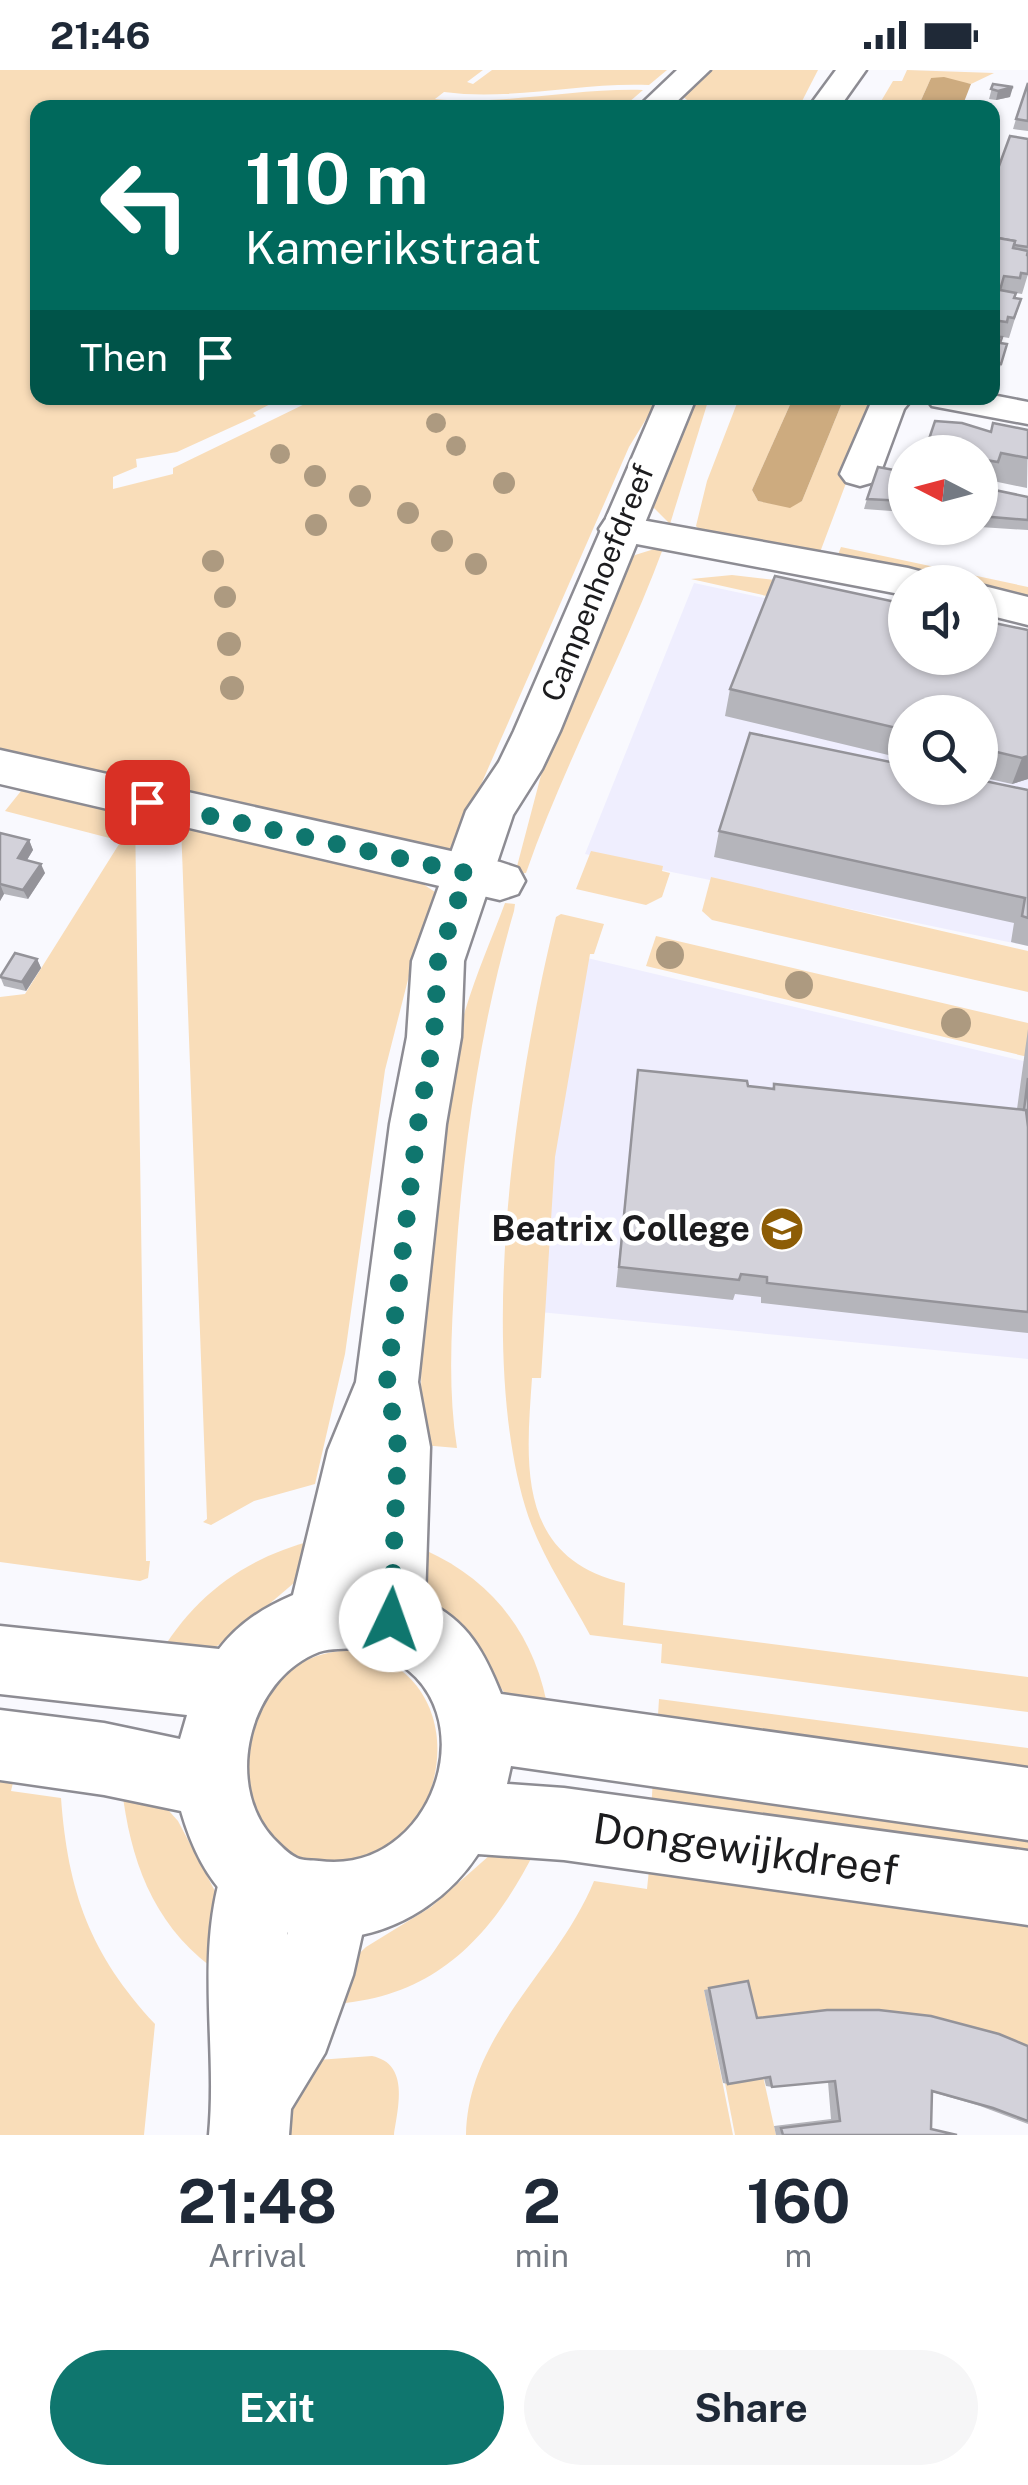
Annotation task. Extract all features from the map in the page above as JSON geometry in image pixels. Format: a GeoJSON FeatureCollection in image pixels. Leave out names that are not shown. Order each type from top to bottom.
{"type":"FeatureCollection","features":[{"type":"Feature","properties":{"kind":"street"},"geometry":{"type":"LineString","coordinates":[[667,100],[695,70]]}},
{"type":"Feature","properties":{"kind":"street"},"geometry":{"type":"LineString","coordinates":[[810,100],[827,70]]}},
{"type":"Feature","properties":{"kind":"street"},"geometry":{"type":"LineString","coordinates":[[829,100],[851,70]]}},
{"type":"Feature","properties":{"kind":"street","name":"Campenhoefdreef"},"geometry":{"type":"LineString","coordinates":[[321,1618],[360,1450],[387,1382],[418,1124],[434,1037],[470,966],[483,877],[517,822],[519,769],[674,405]]}},
{"type":"Feature","properties":{"kind":"street"},"geometry":{"type":"LineString","coordinates":[[860,474],[887,405]]}},
{"type":"Feature","properties":{"kind":"street"},"geometry":{"type":"LineString","coordinates":[[986,405],[1028,412]]}},
{"type":"Feature","properties":{"kind":"street"},"geometry":{"type":"LineString","coordinates":[[619,528],[888,578]]}},
{"type":"Feature","properties":{"kind":"street"},"geometry":{"type":"LineString","coordinates":[[998,604],[1028,612]]}},
{"type":"Feature","properties":{"kind":"street"},"geometry":{"type":"LineString","coordinates":[[0,767],[483,877]]}},
{"type":"Feature","properties":{"kind":"street","name":"Campenhoefdreef"},"geometry":{"type":"LineString","coordinates":[[387,1382],[398,1447],[391,1620]]}},
{"type":"Feature","properties":{"kind":"street"},"geometry":{"type":"LineString","coordinates":[[357,1614],[391,1620],[422,1635],[447,1659],[466,1690],[476,1726],[476,1771],[464,1816],[423,1870],[396,1889],[354,1902],[332,1904],[280,1891],[256,1875],[226,1830],[211,1781],[214,1731],[233,1686],[258,1654],[288,1632],[321,1618],[357,1614]]}},
{"type":"Feature","properties":{"kind":"street"},"geometry":{"type":"LineString","coordinates":[[0,1660],[233,1686]]}},
{"type":"Feature","properties":{"kind":"street"},"geometry":{"type":"LineString","coordinates":[[476,1726],[1028,1804]]}},
{"type":"Feature","properties":{"kind":"street"},"geometry":{"type":"LineString","coordinates":[[0,1744],[104,1759],[211,1781]]}},
{"type":"Feature","properties":{"kind":"street","name":"Dongewijkdreef"},"geometry":{"type":"LineString","coordinates":[[464,1816],[564,1824],[1028,1888]]}},
{"type":"Feature","properties":{"kind":"street"},"geometry":{"type":"LineString","coordinates":[[250,2118],[245,1969],[256,1875]]}},
{"type":"Feature","properties":{"kind":"street"},"geometry":{"type":"LineString","coordinates":[[250,2118],[297,2025],[315,1975],[332,1904]]}},
{"type":"Feature","properties":{"kind":"shaded area"},"geometry":{"type":"Polygon","coordinates":[[[0,70],[483,70],[467,82],[473,84],[492,70],[667,70],[649,85],[495,94],[444,92],[435,99],[448,100],[30,100],[30,405],[268,405],[253,413],[256,416],[177,452],[136,459],[137,467],[113,477],[113,489],[173,474],[173,468],[303,405],[655,405],[629,447],[451,853],[0,758],[0,70]]]}},
{"type":"Feature","properties":{"kind":"shaded area"},"geometry":{"type":"Polygon","coordinates":[[[709,70],[818,70],[803,100],[687,100],[682,96],[709,70]]]}},
{"type":"Feature","properties":{"kind":"shaded area"},"geometry":{"type":"Polygon","coordinates":[[[907,70],[994,73],[971,84],[931,78],[921,100],[882,100],[893,81],[902,81],[907,70]]]}},
{"type":"Feature","properties":{"kind":"shaded area"},"geometry":{"type":"Polygon","coordinates":[[[931,78],[971,84],[965,100],[921,100],[931,78]]]}},
{"type":"Feature","properties":{"kind":"shaded area"},"geometry":{"type":"Polygon","coordinates":[[[643,90],[631,100],[486,100],[591,92],[643,90]]]}},
{"type":"Feature","properties":{"kind":"shaded area"},"geometry":{"type":"Polygon","coordinates":[[[690,405],[707,405],[670,524],[651,505],[652,492],[690,405]]]}},
{"type":"Feature","properties":{"kind":"shaded area"},"geometry":{"type":"Polygon","coordinates":[[[736,405],[790,405],[752,490],[758,501],[785,506],[802,501],[841,405],[875,405],[819,555],[707,539],[696,526],[707,481],[736,405]]]}},
{"type":"Feature","properties":{"kind":"shaded area"},"geometry":{"type":"Polygon","coordinates":[[[790,405],[841,405],[802,501],[790,508],[758,501],[752,490],[790,405]]]}},
{"type":"Feature","properties":{"kind":"shaded area"},"geometry":{"type":"Polygon","coordinates":[[[664,546],[526,873],[515,874],[550,741],[625,566],[635,555],[664,546]]]}},
{"type":"Feature","properties":{"kind":"shaded area"},"geometry":{"type":"Polygon","coordinates":[[[841,547],[925,565],[888,565],[888,571],[840,561],[837,557],[841,547]]]}},
{"type":"Feature","properties":{"kind":"shaded area"},"geometry":{"type":"Polygon","coordinates":[[[732,575],[793,582],[888,623],[691,579],[732,575]]]}},
{"type":"Feature","properties":{"kind":"shaded area"},"geometry":{"type":"Polygon","coordinates":[[[998,581],[1028,587],[1028,602],[998,595],[998,581]]]}},
{"type":"Feature","properties":{"kind":"shaded area"},"geometry":{"type":"Polygon","coordinates":[[[694,583],[888,624],[888,675],[998,675],[998,655],[1028,654],[1028,946],[585,854],[694,583]]]}},
{"type":"Feature","properties":{"kind":"shaded area"},"geometry":{"type":"Polygon","coordinates":[[[29,789],[135,814],[146,1561],[150,1561],[148,1578],[140,1581],[0,1562],[0,997],[25,994],[121,841],[5,811],[21,791],[29,789]]]}},
{"type":"Feature","properties":{"kind":"shaded area"},"geometry":{"type":"Polygon","coordinates":[[[181,825],[417,880],[435,892],[385,1070],[345,1354],[315,1484],[254,1501],[211,1525],[203,1522],[207,1519],[181,825]]]}},
{"type":"Feature","properties":{"kind":"shaded area"},"geometry":{"type":"Polygon","coordinates":[[[591,851],[663,866],[662,871],[670,873],[662,897],[646,905],[576,889],[591,851]]]}},
{"type":"Feature","properties":{"kind":"shaded area"},"geometry":{"type":"Polygon","coordinates":[[[711,877],[1028,951],[1028,992],[712,920],[702,911],[711,877]]]}},
{"type":"Feature","properties":{"kind":"shaded area"},"geometry":{"type":"Polygon","coordinates":[[[505,903],[515,904],[514,911],[483,1039],[459,1213],[451,1353],[457,1448],[422,1445],[424,1282],[442,1116],[465,1011],[505,903]]]}},
{"type":"Feature","properties":{"kind":"shaded area"},"geometry":{"type":"Polygon","coordinates":[[[561,914],[604,924],[594,954],[590,954],[555,1157],[541,1378],[532,1378],[530,1474],[535,1503],[546,1530],[564,1553],[589,1571],[625,1583],[623,1625],[1028,1677],[1028,1712],[661,1663],[662,1644],[590,1635],[545,1556],[525,1506],[511,1441],[504,1368],[503,1291],[516,1132],[541,982],[556,917],[561,914]]]}},
{"type":"Feature","properties":{"kind":"shaded area"},"geometry":{"type":"Polygon","coordinates":[[[656,936],[1028,1023],[1028,1057],[646,966],[656,936]]]}},
{"type":"Feature","properties":{"kind":"shaded area","name":"Beatrix College"},"geometry":{"type":"Polygon","coordinates":[[[583,957],[1028,1062],[1028,1359],[529,1311],[583,957]]]}},
{"type":"Feature","properties":{"kind":"shaded area"},"geometry":{"type":"Polygon","coordinates":[[[315,1540],[301,1577],[227,1640],[200,1656],[156,1660],[186,1617],[223,1583],[265,1557],[315,1540]]]}},
{"type":"Feature","properties":{"kind":"shaded area"},"geometry":{"type":"Polygon","coordinates":[[[425,1550],[473,1579],[509,1616],[535,1662],[549,1715],[519,1706],[504,1692],[431,1593],[425,1578],[425,1550]]]}},
{"type":"Feature","properties":{"kind":"shaded area"},"geometry":{"type":"Polygon","coordinates":[[[351,1650],[393,1665],[421,1692],[435,1727],[436,1765],[426,1802],[403,1834],[371,1856],[329,1863],[290,1853],[264,1829],[248,1795],[245,1757],[253,1719],[274,1685],[306,1660],[351,1650]]]}},
{"type":"Feature","properties":{"kind":"shaded area"},"geometry":{"type":"Polygon","coordinates":[[[659,1699],[1028,1748],[1028,1783],[657,1732],[659,1699]]]}},
{"type":"Feature","properties":{"kind":"shaded area"},"geometry":{"type":"Polygon","coordinates":[[[0,1767],[16,1770],[11,1791],[61,1798],[70,1863],[86,1920],[114,1972],[155,2024],[144,2135],[0,2135],[0,1767]]]}},
{"type":"Feature","properties":{"kind":"shaded area"},"geometry":{"type":"Polygon","coordinates":[[[653,1779],[1028,1831],[1028,1863],[651,1811],[653,1779]]]}},
{"type":"Feature","properties":{"kind":"shaded area"},"geometry":{"type":"Polygon","coordinates":[[[122,1789],[161,1802],[178,1821],[216,1893],[224,1913],[210,1966],[173,1929],[147,1887],[131,1840],[122,1789]]]}},
{"type":"Feature","properties":{"kind":"shaded area"},"geometry":{"type":"Polygon","coordinates":[[[536,1849],[500,1910],[456,1958],[400,1990],[367,2000],[330,2004],[349,1963],[366,1947],[431,1907],[490,1855],[536,1849]]]}},
{"type":"Feature","properties":{"kind":"shaded area"},"geometry":{"type":"Polygon","coordinates":[[[650,1860],[1028,1913],[1028,2050],[820,2010],[751,2018],[704,1990],[733,2135],[466,2135],[471,2098],[482,2064],[517,2003],[578,1913],[594,1881],[647,1889],[650,1860]]]}},
{"type":"Feature","properties":{"kind":"shaded area"},"geometry":{"type":"Polygon","coordinates":[[[372,2056],[384,2061],[397,2077],[399,2100],[394,2135],[288,2135],[292,2102],[304,2061],[372,2056]]]}},
{"type":"Feature","properties":{"kind":"shaded area"},"geometry":{"type":"Polygon","coordinates":[[[763,2076],[776,2135],[735,2135],[725,2083],[763,2076]]]}},
{"type":"Feature","properties":{"kind":"building"},"geometry":{"type":"Polygon","coordinates":[[[1028,83],[1028,121],[1016,119],[1028,83]]]}},
{"type":"Feature","properties":{"kind":"building"},"geometry":{"type":"Polygon","coordinates":[[[993,84],[1013,87],[998,91],[991,89],[993,84]]]}},
{"type":"Feature","properties":{"kind":"building"},"geometry":{"type":"Polygon","coordinates":[[[1010,136],[1028,139],[1028,247],[1000,238],[1000,163],[1010,136]]]}},
{"type":"Feature","properties":{"kind":"building"},"geometry":{"type":"Polygon","coordinates":[[[1000,238],[1015,241],[1013,248],[1028,251],[1028,274],[1021,273],[1020,278],[1004,276],[1000,290],[1000,238]]]}},
{"type":"Feature","properties":{"kind":"building"},"geometry":{"type":"Polygon","coordinates":[[[1000,290],[1016,293],[1014,298],[1021,299],[1014,318],[1008,317],[1007,322],[1000,321],[1000,290]]]}},
{"type":"Feature","properties":{"kind":"building"},"geometry":{"type":"Polygon","coordinates":[[[1000,343],[1007,344],[1000,364],[1000,343]]]}},
{"type":"Feature","properties":{"kind":"building"},"geometry":{"type":"Polygon","coordinates":[[[935,421],[962,423],[991,432],[993,423],[1028,430],[1028,458],[1001,453],[998,462],[998,435],[930,435],[935,421]]]}},
{"type":"Feature","properties":{"kind":"building"},"geometry":{"type":"Polygon","coordinates":[[[878,467],[888,469],[888,500],[867,499],[878,467]]]}},
{"type":"Feature","properties":{"kind":"building"},"geometry":{"type":"Polygon","coordinates":[[[998,491],[1028,497],[1028,520],[998,518],[998,491]]]}},
{"type":"Feature","properties":{"kind":"building"},"geometry":{"type":"Polygon","coordinates":[[[775,576],[888,600],[888,675],[998,675],[998,624],[1028,630],[1028,756],[998,752],[998,695],[888,695],[888,726],[730,689],[775,576]]]}},
{"type":"Feature","properties":{"kind":"building"},"geometry":{"type":"Polygon","coordinates":[[[750,733],[888,761],[888,805],[998,805],[998,784],[1028,790],[1028,918],[1022,916],[1025,898],[719,831],[750,733]]]}},
{"type":"Feature","properties":{"kind":"building"},"geometry":{"type":"Polygon","coordinates":[[[0,833],[29,840],[18,858],[41,864],[23,890],[0,884],[0,833]]]}},
{"type":"Feature","properties":{"kind":"building"},"geometry":{"type":"Polygon","coordinates":[[[15,953],[37,959],[22,982],[0,977],[15,953]]]}},
{"type":"Feature","properties":{"kind":"building"},"geometry":{"type":"Polygon","coordinates":[[[638,1070],[747,1081],[748,1086],[774,1089],[774,1084],[1026,1110],[1028,1312],[767,1283],[767,1277],[741,1274],[739,1280],[619,1267],[638,1070]]]}},
{"type":"Feature","properties":{"kind":"building"},"geometry":{"type":"Polygon","coordinates":[[[1028,1078],[1028,1118],[1024,1110],[1028,1078]]]}},
{"type":"Feature","properties":{"kind":"building"},"geometry":{"type":"Polygon","coordinates":[[[748,1981],[757,2018],[827,2010],[879,2010],[931,2016],[1028,2046],[1028,2121],[932,2091],[931,2129],[957,2135],[783,2135],[781,2128],[840,2121],[835,2081],[772,2087],[770,2077],[728,2084],[709,1988],[748,1981]]]}},
{"type":"Feature","properties":{"kind":"place","name":"Beatrix College"},"geometry":{"type":"Point","coordinates":[782,1229]}},
{"type":"Feature","properties":{"kind":"route"},"geometry":{"type":"LineString","coordinates":[[147,802],[467,873],[438,961],[434,1037],[418,1124],[387,1382],[398,1447],[391,1620]]}}]}
